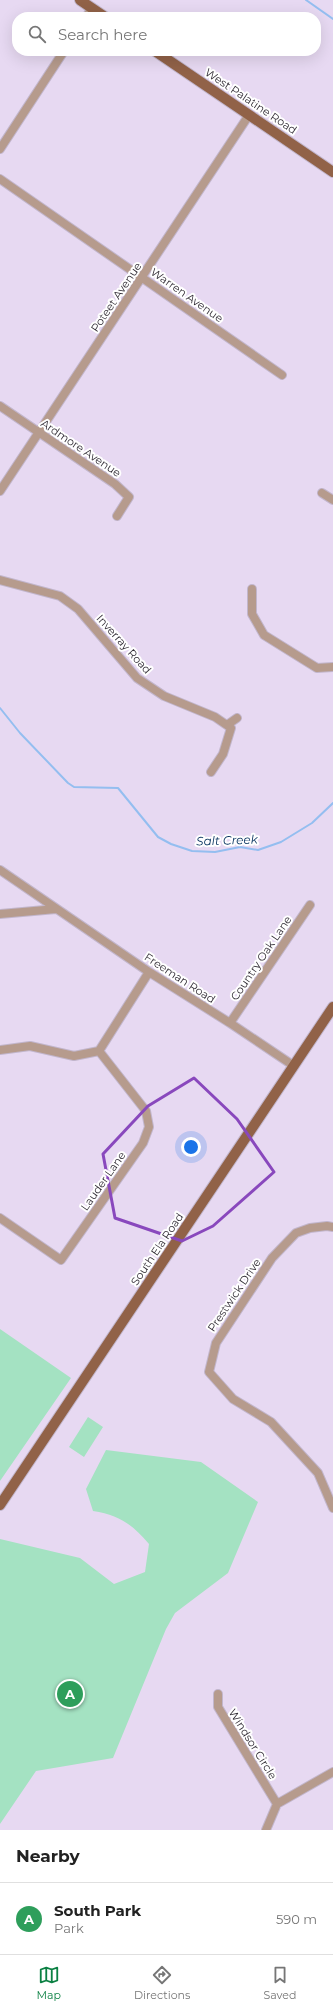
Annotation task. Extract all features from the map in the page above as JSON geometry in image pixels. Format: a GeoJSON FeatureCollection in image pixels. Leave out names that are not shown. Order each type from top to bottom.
{"type":"FeatureCollection","features":[{"type":"Feature","properties":{"kind":"main road"},"geometry":{"type":"LineString","coordinates":[[80,0],[88,12]]}},
{"type":"Feature","properties":{"kind":"main road","name":"West Palatine Road"},"geometry":{"type":"LineString","coordinates":[[162,56],[333,172]]}},
{"type":"Feature","properties":{"kind":"main road","name":"South Ela Road"},"geometry":{"type":"LineString","coordinates":[[0,1505],[333,1007]]}},
{"type":"Feature","properties":{"kind":"street"},"geometry":{"type":"LineString","coordinates":[[0,149],[61,56]]}},
{"type":"Feature","properties":{"kind":"street","name":"Poteet Avenue"},"geometry":{"type":"LineString","coordinates":[[0,491],[250,115]]}},
{"type":"Feature","properties":{"kind":"street","name":"Warren Avenue"},"geometry":{"type":"LineString","coordinates":[[0,179],[282,375]]}},
{"type":"Feature","properties":{"kind":"street","name":"Ardmore Avenue"},"geometry":{"type":"LineString","coordinates":[[0,406],[115,484],[129,497],[117,516]]}},
{"type":"Feature","properties":{"kind":"street"},"geometry":{"type":"LineString","coordinates":[[322,493],[333,500]]}},
{"type":"Feature","properties":{"kind":"street","name":"Inverray Road"},"geometry":{"type":"LineString","coordinates":[[0,580],[60,596],[78,609],[137,678],[164,696],[215,717],[227,725]]}},
{"type":"Feature","properties":{"kind":"street"},"geometry":{"type":"LineString","coordinates":[[252,589],[252,614],[264,635],[317,668],[333,667]]}},
{"type":"Feature","properties":{"kind":"street"},"geometry":{"type":"LineString","coordinates":[[211,772],[225,748],[231,728],[227,725],[238,718]]}},
{"type":"Feature","properties":{"kind":"street","name":"Freeman Road"},"geometry":{"type":"LineString","coordinates":[[0,870],[149,972],[230,1023],[294,1066]]}},
{"type":"Feature","properties":{"kind":"street","name":"Country Oak Lane"},"geometry":{"type":"LineString","coordinates":[[230,1023],[310,905]]}},
{"type":"Feature","properties":{"kind":"street"},"geometry":{"type":"LineString","coordinates":[[0,914],[56,909]]}},
{"type":"Feature","properties":{"kind":"street"},"geometry":{"type":"LineString","coordinates":[[0,1050],[30,1046],[74,1056],[98,1051],[149,972]]}},
{"type":"Feature","properties":{"kind":"street","name":"Lauder Lane"},"geometry":{"type":"LineString","coordinates":[[0,1218],[61,1260],[143,1143],[149,1127],[146,1112],[98,1051]]}},
{"type":"Feature","properties":{"kind":"street","name":"Prestwick Drive"},"geometry":{"type":"LineString","coordinates":[[333,1227],[327,1226],[310,1228],[296,1233],[272,1258],[216,1343],[209,1372],[233,1399],[270,1422],[318,1473],[333,1508]]}},
{"type":"Feature","properties":{"kind":"street","name":"Windsor Circle"},"geometry":{"type":"LineString","coordinates":[[218,1694],[218,1707],[277,1804]]}},
{"type":"Feature","properties":{"kind":"street"},"geometry":{"type":"LineString","coordinates":[[266,1830],[277,1804],[333,1772]]}},
{"type":"Feature","properties":{"kind":"highlighted area"},"geometry":{"type":"Polygon","coordinates":[[[194,1078],[237,1119],[274,1172],[213,1226],[182,1241],[115,1218],[103,1154],[148,1106],[194,1078]]]}},
{"type":"Feature","properties":{"kind":"green space"},"geometry":{"type":"Polygon","coordinates":[[[0,1329],[71,1378],[0,1481],[0,1329]]]}},
{"type":"Feature","properties":{"kind":"green space"},"geometry":{"type":"Polygon","coordinates":[[[88,1417],[103,1427],[84,1457],[69,1447],[88,1417]]]}},
{"type":"Feature","properties":{"kind":"green space"},"geometry":{"type":"Polygon","coordinates":[[[106,1450],[201,1462],[258,1502],[228,1573],[175,1613],[166,1629],[113,1758],[36,1771],[0,1824],[0,1539],[80,1558],[114,1584],[145,1572],[149,1544],[137,1531],[118,1518],[93,1511],[86,1489],[106,1450]]]}},
{"type":"Feature","properties":{"kind":"waterway"},"geometry":{"type":"LineString","coordinates":[[306,0],[333,19]]}},
{"type":"Feature","properties":{"kind":"waterway","name":"Salt Creek"},"geometry":{"type":"LineString","coordinates":[[0,708],[20,733],[68,783],[74,787],[118,788],[158,837],[171,844],[192,851],[215,852],[240,847],[258,850],[281,842],[312,823],[333,803]]}},
{"type":"Feature","properties":{"kind":"place","name":"South Park"},"geometry":{"type":"Point","coordinates":[70,1694]}}]}
